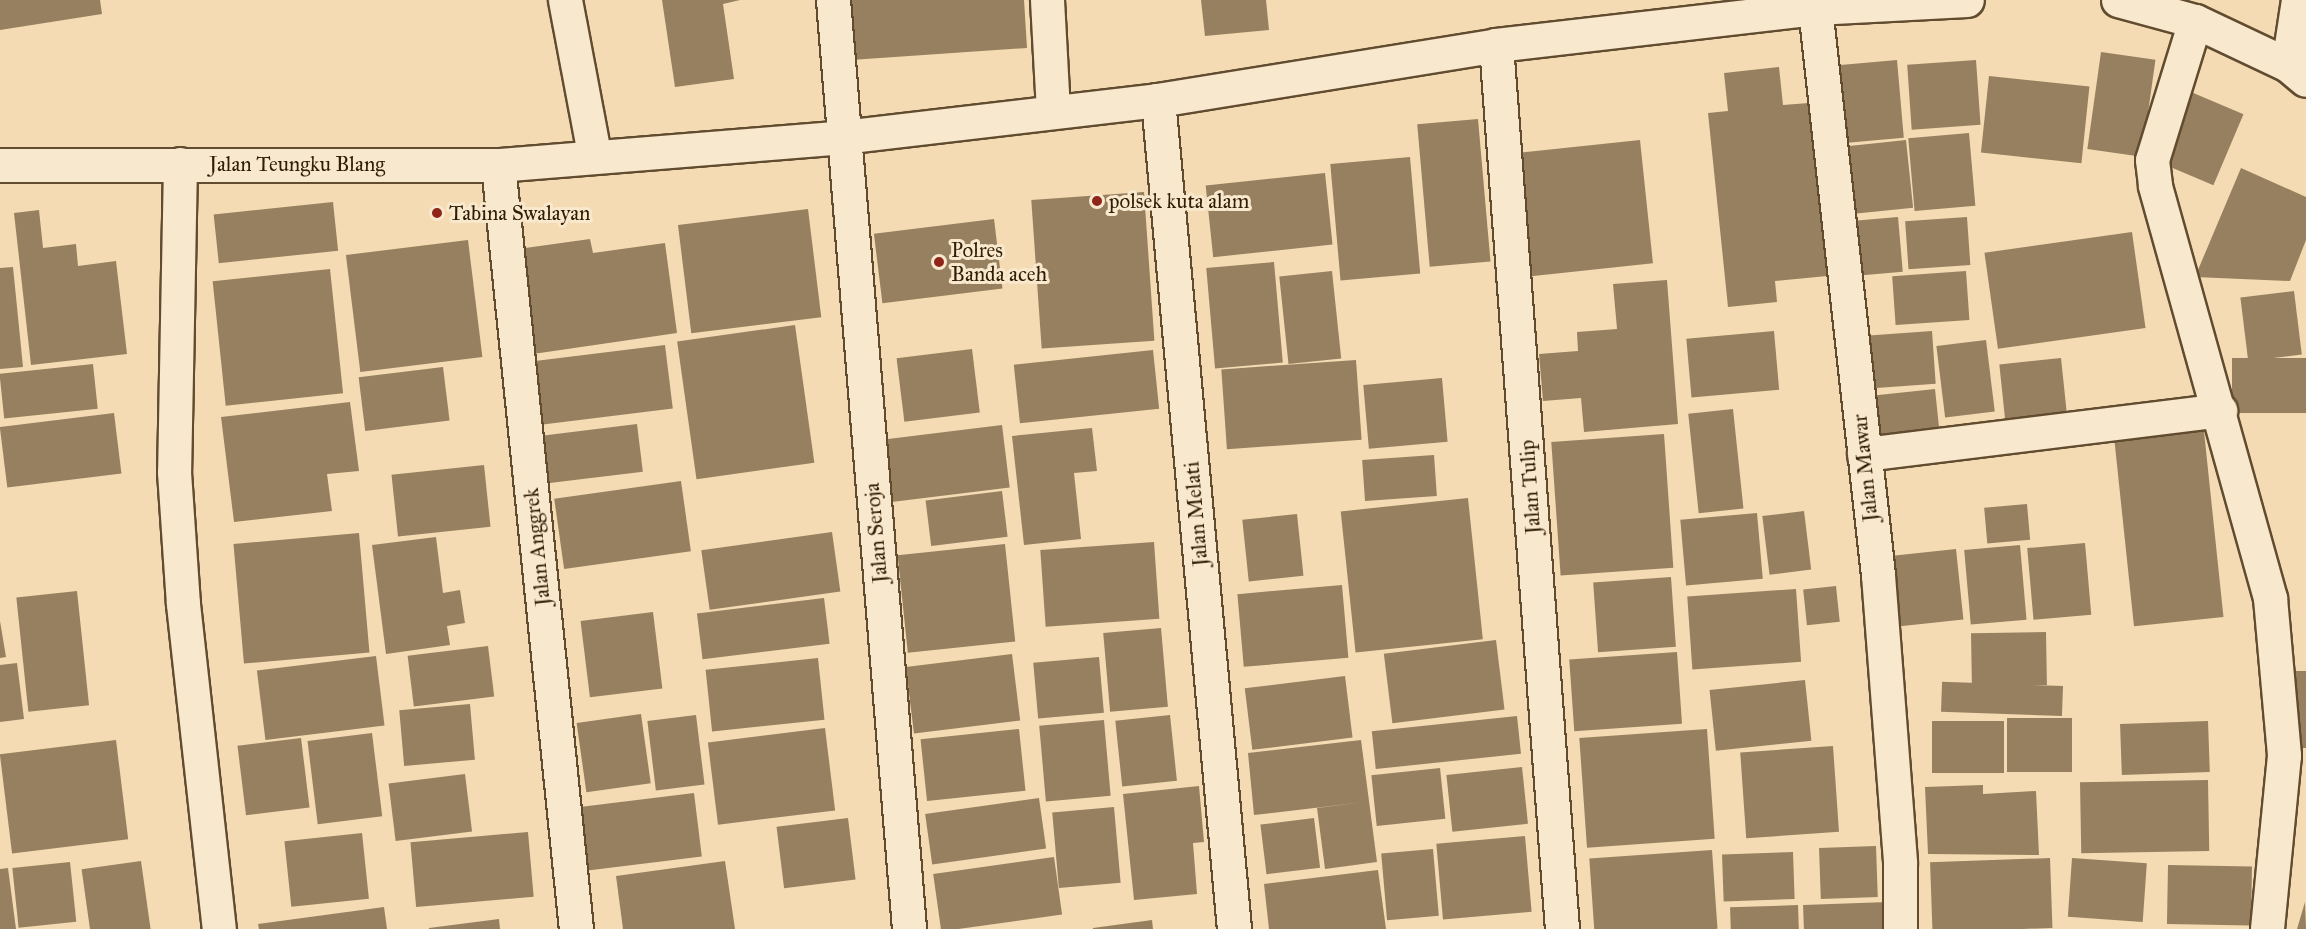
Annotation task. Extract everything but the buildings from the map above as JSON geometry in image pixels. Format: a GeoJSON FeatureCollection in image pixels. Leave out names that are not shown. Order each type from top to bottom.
{"type":"FeatureCollection","features":[{"type":"Feature","properties":{"kind":"street"},"geometry":{"type":"LineString","coordinates":[[565,0],[594,154]]}},
{"type":"Feature","properties":{"kind":"street","name":"Jalan Seroja"},"geometry":{"type":"LineString","coordinates":[[833,0],[909,929]]}},
{"type":"Feature","properties":{"kind":"street"},"geometry":{"type":"LineString","coordinates":[[1047,0],[1053,111]]}},
{"type":"Feature","properties":{"kind":"street","name":"Jalan Teungku Blang"},"geometry":{"type":"LineString","coordinates":[[0,165],[498,165],[594,154],[843,137],[1158,100],[1496,45],[1815,8],[1967,0]]}},
{"type":"Feature","properties":{"kind":"street"},"geometry":{"type":"LineString","coordinates":[[2118,0],[2194,21],[2297,72],[2298,0]]}},
{"type":"Feature","properties":{"kind":"street","name":"Jalan Mawar"},"geometry":{"type":"LineString","coordinates":[[1815,8],[1864,454],[1900,863],[1900,929]]}},
{"type":"Feature","properties":{"kind":"street"},"geometry":{"type":"LineString","coordinates":[[2194,21],[2152,160],[2155,186],[2220,410],[2270,598],[2284,755],[2293,824],[2267,929]]}},
{"type":"Feature","properties":{"kind":"street","name":"Jalan Tulip"},"geometry":{"type":"LineString","coordinates":[[1496,45],[1562,929]]}},
{"type":"Feature","properties":{"kind":"street","name":"Jalan Melati"},"geometry":{"type":"LineString","coordinates":[[1158,100],[1234,929]]}},
{"type":"Feature","properties":{"kind":"street"},"geometry":{"type":"LineString","coordinates":[[180,164],[174,472],[183,604],[219,929]]}},
{"type":"Feature","properties":{"kind":"street","name":"Jalan Anggrek"},"geometry":{"type":"LineString","coordinates":[[498,165],[576,929]]}},
{"type":"Feature","properties":{"kind":"street"},"geometry":{"type":"LineString","coordinates":[[1864,454],[2220,410]]}},
{"type":"Feature","properties":{"kind":"place","name":"polsek kuta alam"},"geometry":{"type":"Point","coordinates":[1097,201]}},
{"type":"Feature","properties":{"kind":"place","name":"Tabina Swalayan"},"geometry":{"type":"Point","coordinates":[437,213]}},
{"type":"Feature","properties":{"kind":"place","name":"Polres Banda aceh"},"geometry":{"type":"Point","coordinates":[939,262]}}]}
